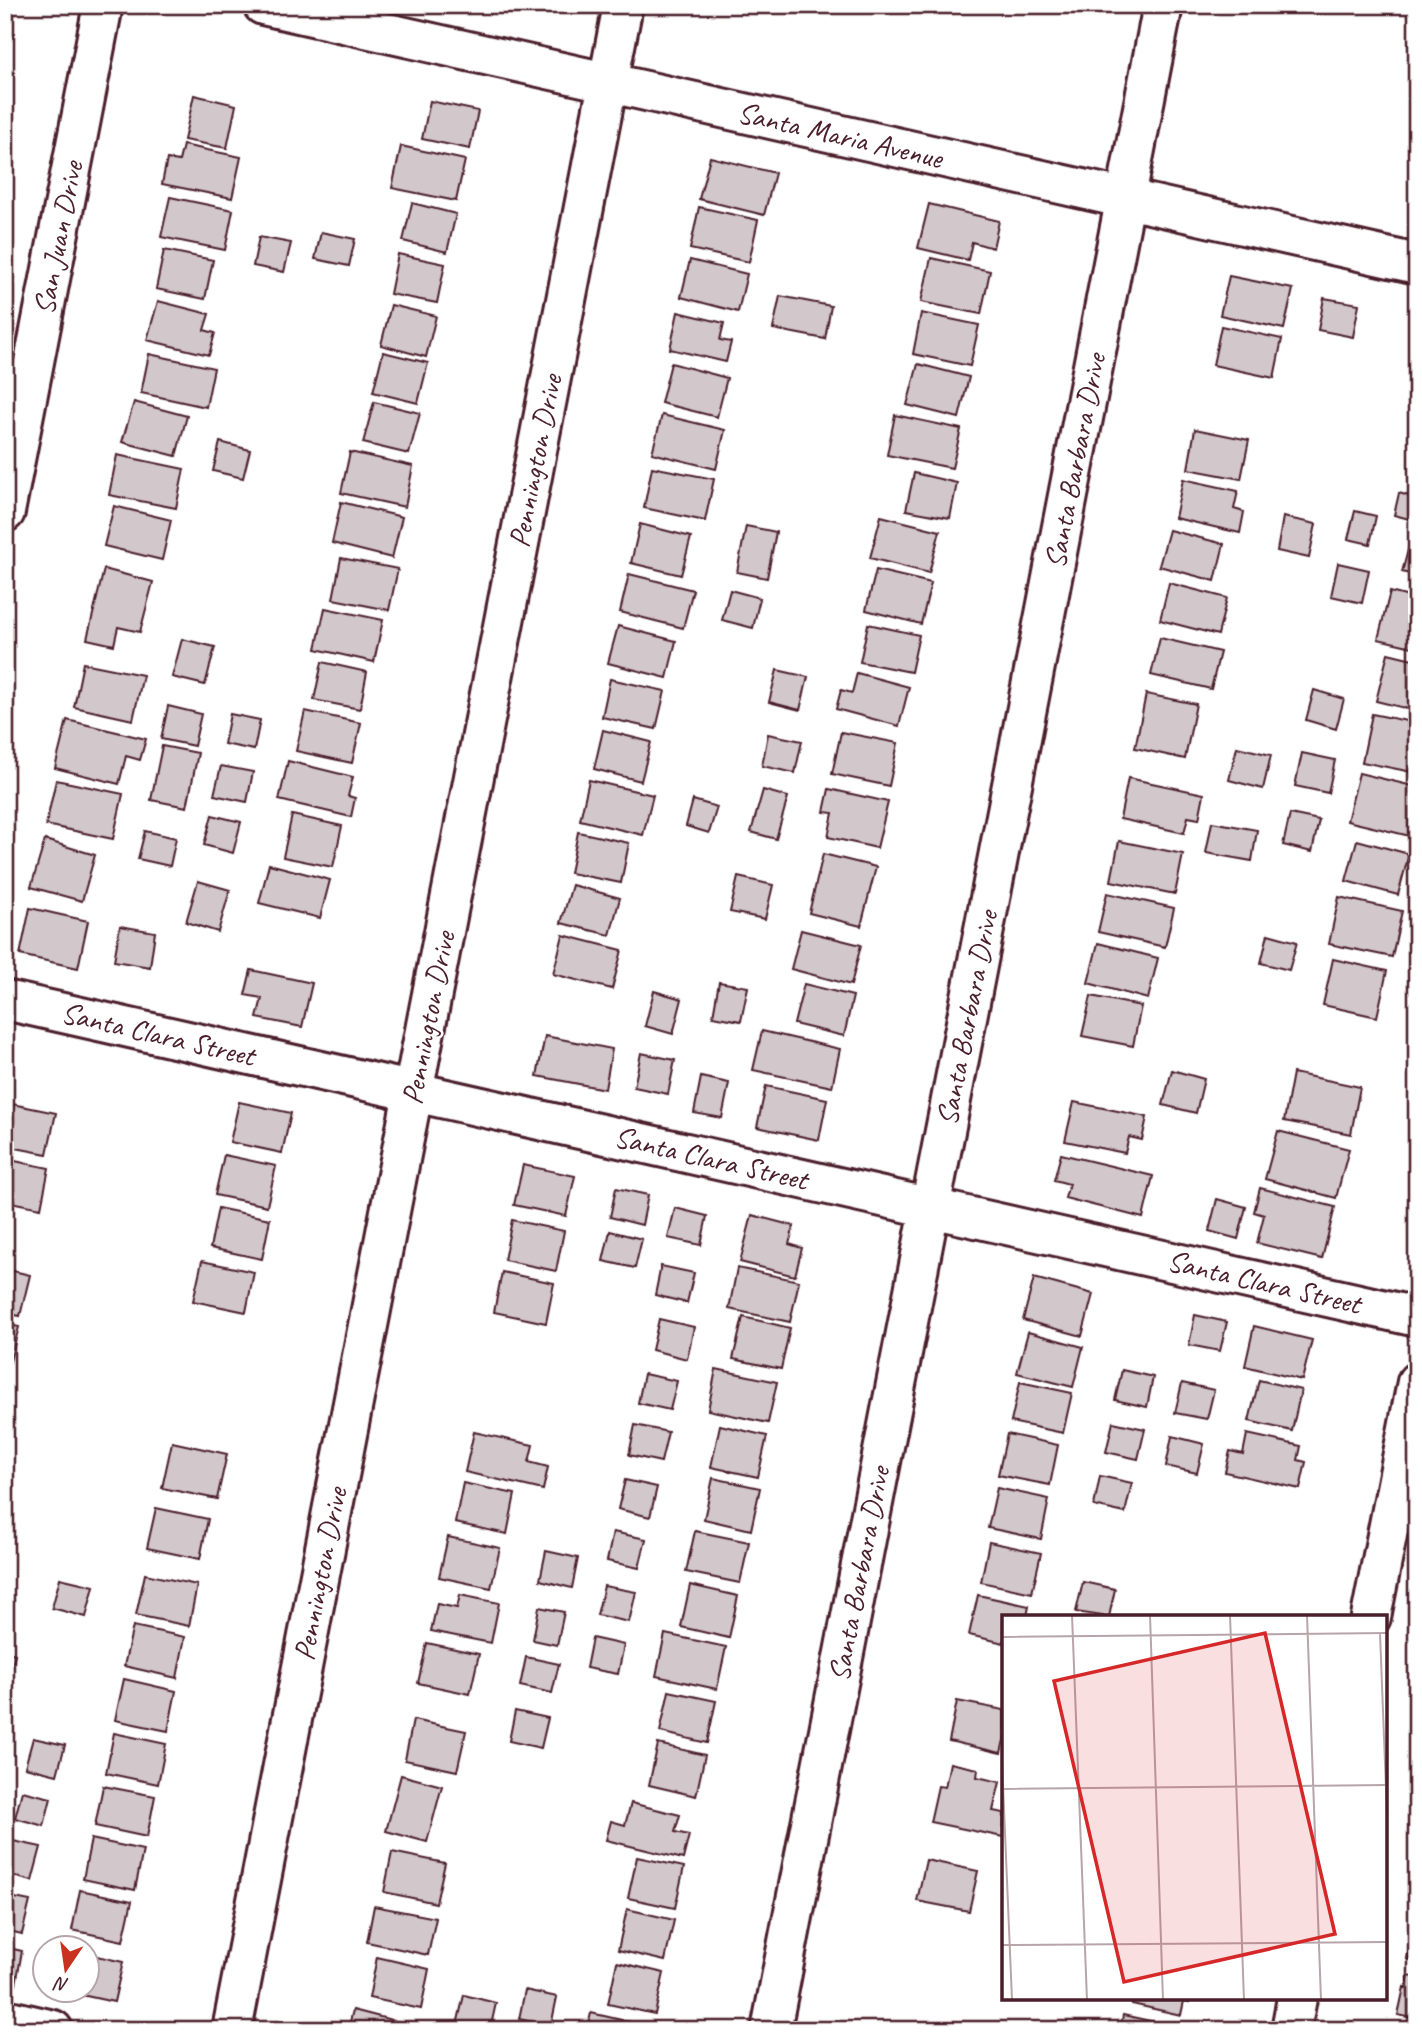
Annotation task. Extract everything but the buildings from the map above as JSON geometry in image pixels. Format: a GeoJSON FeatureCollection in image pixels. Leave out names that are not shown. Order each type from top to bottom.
{"type":"FeatureCollection","features":[{"type":"Feature","properties":{"kind":"street","name":"San Juan Drive"},"geometry":{"type":"LineString","coordinates":[[5,512],[103,5]]}},
{"type":"Feature","properties":{"kind":"street","name":"Santa Maria Avenue"},"geometry":{"type":"LineString","coordinates":[[263,5],[1417,264]]}},
{"type":"Feature","properties":{"kind":"street","name":"Pennington Drive"},"geometry":{"type":"LineString","coordinates":[[232,2030],[623,5]]}},
{"type":"Feature","properties":{"kind":"street","name":"Santa Barbara Drive"},"geometry":{"type":"LineString","coordinates":[[771,2030],[1163,5]]}},
{"type":"Feature","properties":{"kind":"street","name":"Santa Clara Street"},"geometry":{"type":"LineString","coordinates":[[5,1000],[1417,1317]]}},
{"type":"Feature","properties":{"kind":"street"},"geometry":{"type":"LineString","coordinates":[[1371,1615],[1417,1382]]}},
{"type":"Feature","properties":{"kind":"street"},"geometry":{"type":"LineString","coordinates":[[1291,2030],[1297,2000]]}},
{"type":"Feature","properties":{"kind":"street"},"geometry":{"type":"LineString","coordinates":[[5,2019],[53,2030]]}}]}
